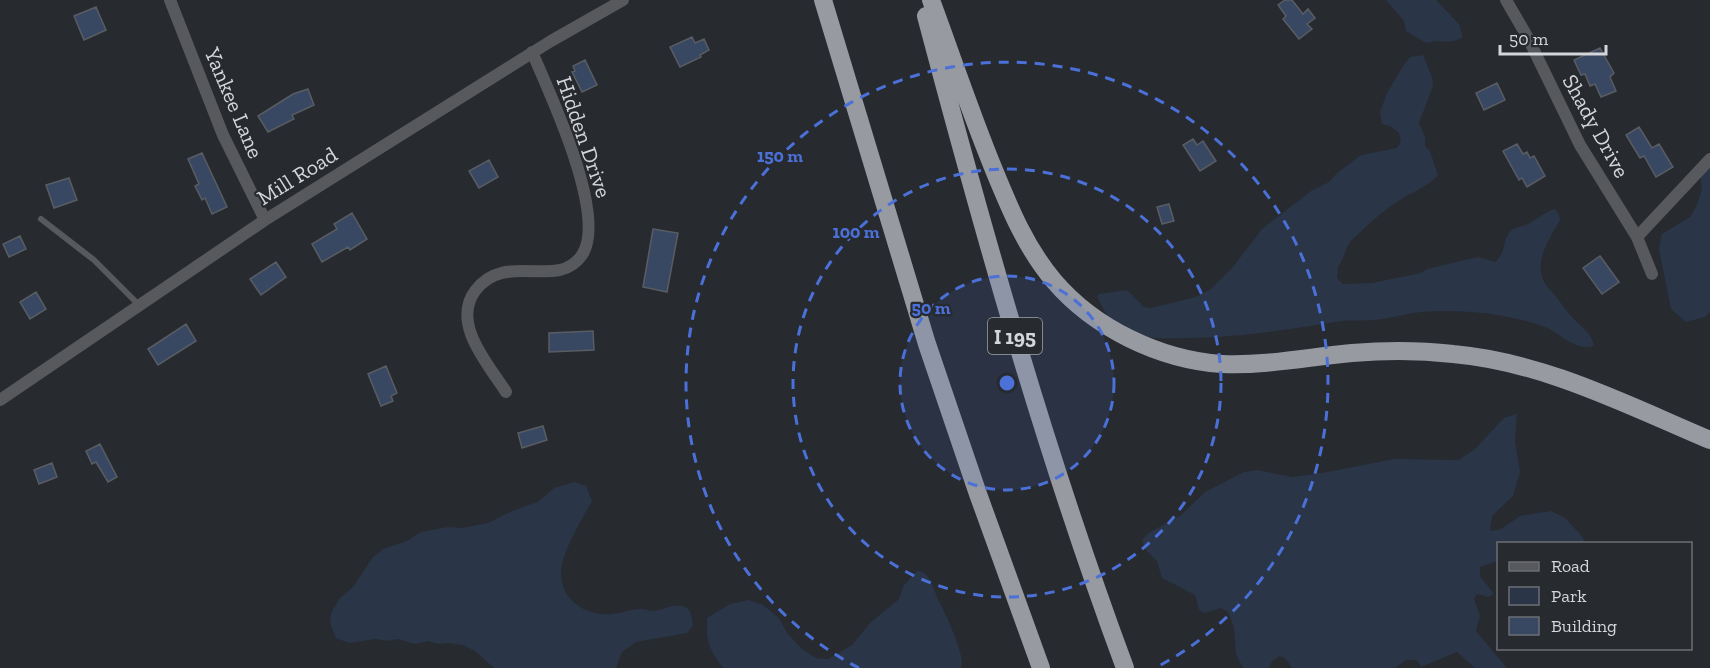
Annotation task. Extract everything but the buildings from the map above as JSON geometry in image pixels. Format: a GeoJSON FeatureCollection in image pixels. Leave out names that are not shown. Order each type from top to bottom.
{"type":"FeatureCollection","features":[{"type":"Feature","properties":{"kind":"highway"},"geometry":{"type":"LineString","coordinates":[[823,0],[927,344],[982,506],[1041,668]]}},
{"type":"Feature","properties":{"kind":"highway","name":"I 195"},"geometry":{"type":"LineString","coordinates":[[921,0],[989,252],[1076,526],[1125,668]]}},
{"type":"Feature","properties":{"kind":"highway"},"geometry":{"type":"LineString","coordinates":[[931,0],[987,151],[1030,248],[1067,295],[1100,320],[1133,340],[1186,359],[1220,363],[1270,362],[1378,351],[1431,352],[1480,357],[1526,367],[1578,384],[1710,440]]}},
{"type":"Feature","properties":{"kind":"street","name":"Yankee Lane"},"geometry":{"type":"LineString","coordinates":[[171,0],[223,135],[265,220]]}},
{"type":"Feature","properties":{"kind":"street","name":"Mill Road"},"geometry":{"type":"LineString","coordinates":[[0,400],[265,220],[532,52],[623,0]]}},
{"type":"Feature","properties":{"kind":"street","name":"Shady Drive"},"geometry":{"type":"LineString","coordinates":[[1506,0],[1528,38],[1580,145],[1637,237],[1652,274]]}},
{"type":"Feature","properties":{"kind":"street","name":"Hidden Drive"},"geometry":{"type":"LineString","coordinates":[[506,392],[470,333],[467,314],[472,295],[492,275],[502,272],[555,271],[574,263],[582,255],[588,234],[588,207],[579,172],[532,52]]}},
{"type":"Feature","properties":{"kind":"street"},"geometry":{"type":"LineString","coordinates":[[1637,237],[1710,159]]}},
{"type":"Feature","properties":{"kind":"lane"},"geometry":{"type":"LineString","coordinates":[[41,219],[94,260],[139,305]]}},
{"type":"Feature","properties":{"kind":"green space"},"geometry":{"type":"Polygon","coordinates":[[[1386,0],[1436,0],[1459,24],[1463,37],[1449,42],[1426,43],[1406,31],[1404,21],[1386,0]]]}},
{"type":"Feature","properties":{"kind":"green space"},"geometry":{"type":"Polygon","coordinates":[[[1423,55],[1432,77],[1433,86],[1419,123],[1425,137],[1425,146],[1430,151],[1438,175],[1425,186],[1387,208],[1353,239],[1338,267],[1337,278],[1343,284],[1372,283],[1421,273],[1427,269],[1478,257],[1495,262],[1511,231],[1555,209],[1560,220],[1542,256],[1541,274],[1551,291],[1589,335],[1594,346],[1574,344],[1545,327],[1514,318],[1446,311],[1207,338],[1139,336],[1124,331],[1111,321],[1098,294],[1127,290],[1144,307],[1151,308],[1196,297],[1211,289],[1232,268],[1262,229],[1311,191],[1329,182],[1361,155],[1397,148],[1401,142],[1399,133],[1390,126],[1382,124],[1380,112],[1387,93],[1403,66],[1410,57],[1423,55]]]}},
{"type":"Feature","properties":{"kind":"green space"},"geometry":{"type":"Polygon","coordinates":[[[1710,154],[1710,312],[1705,317],[1686,322],[1671,309],[1659,249],[1662,234],[1690,217],[1697,205],[1702,189],[1700,172],[1710,154]]]}},
{"type":"Feature","properties":{"kind":"green space"},"geometry":{"type":"Polygon","coordinates":[[[1517,414],[1515,441],[1520,472],[1513,496],[1492,516],[1490,531],[1501,529],[1520,516],[1551,511],[1565,518],[1585,542],[1497,542],[1497,561],[1480,567],[1480,576],[1494,594],[1488,597],[1477,594],[1474,599],[1480,616],[1476,631],[1507,668],[1475,668],[1457,652],[1421,667],[1417,660],[1406,660],[1395,668],[1292,668],[1286,659],[1280,656],[1272,661],[1269,668],[1243,668],[1236,654],[1234,628],[1228,612],[1221,608],[1204,613],[1199,610],[1195,595],[1162,578],[1157,561],[1145,549],[1142,540],[1150,532],[1180,516],[1205,492],[1244,472],[1258,470],[1292,477],[1394,459],[1458,460],[1474,450],[1504,418],[1517,414]]]}},
{"type":"Feature","properties":{"kind":"green space"},"geometry":{"type":"Polygon","coordinates":[[[574,482],[586,486],[592,501],[573,536],[562,565],[562,582],[568,596],[586,610],[602,614],[638,609],[656,611],[675,606],[684,607],[690,612],[693,626],[687,633],[636,642],[622,652],[616,668],[494,668],[475,651],[463,645],[438,644],[429,641],[414,644],[398,639],[349,643],[336,638],[330,623],[331,613],[340,598],[353,587],[373,557],[383,549],[407,541],[421,532],[488,523],[538,502],[554,488],[574,482]]]}},
{"type":"Feature","properties":{"kind":"green space"},"geometry":{"type":"Polygon","coordinates":[[[917,571],[925,573],[932,583],[958,645],[961,654],[961,668],[723,668],[709,645],[707,618],[730,604],[748,600],[763,605],[779,618],[787,633],[802,649],[816,658],[828,659],[852,645],[870,623],[899,599],[904,585],[917,571]]]}}]}
